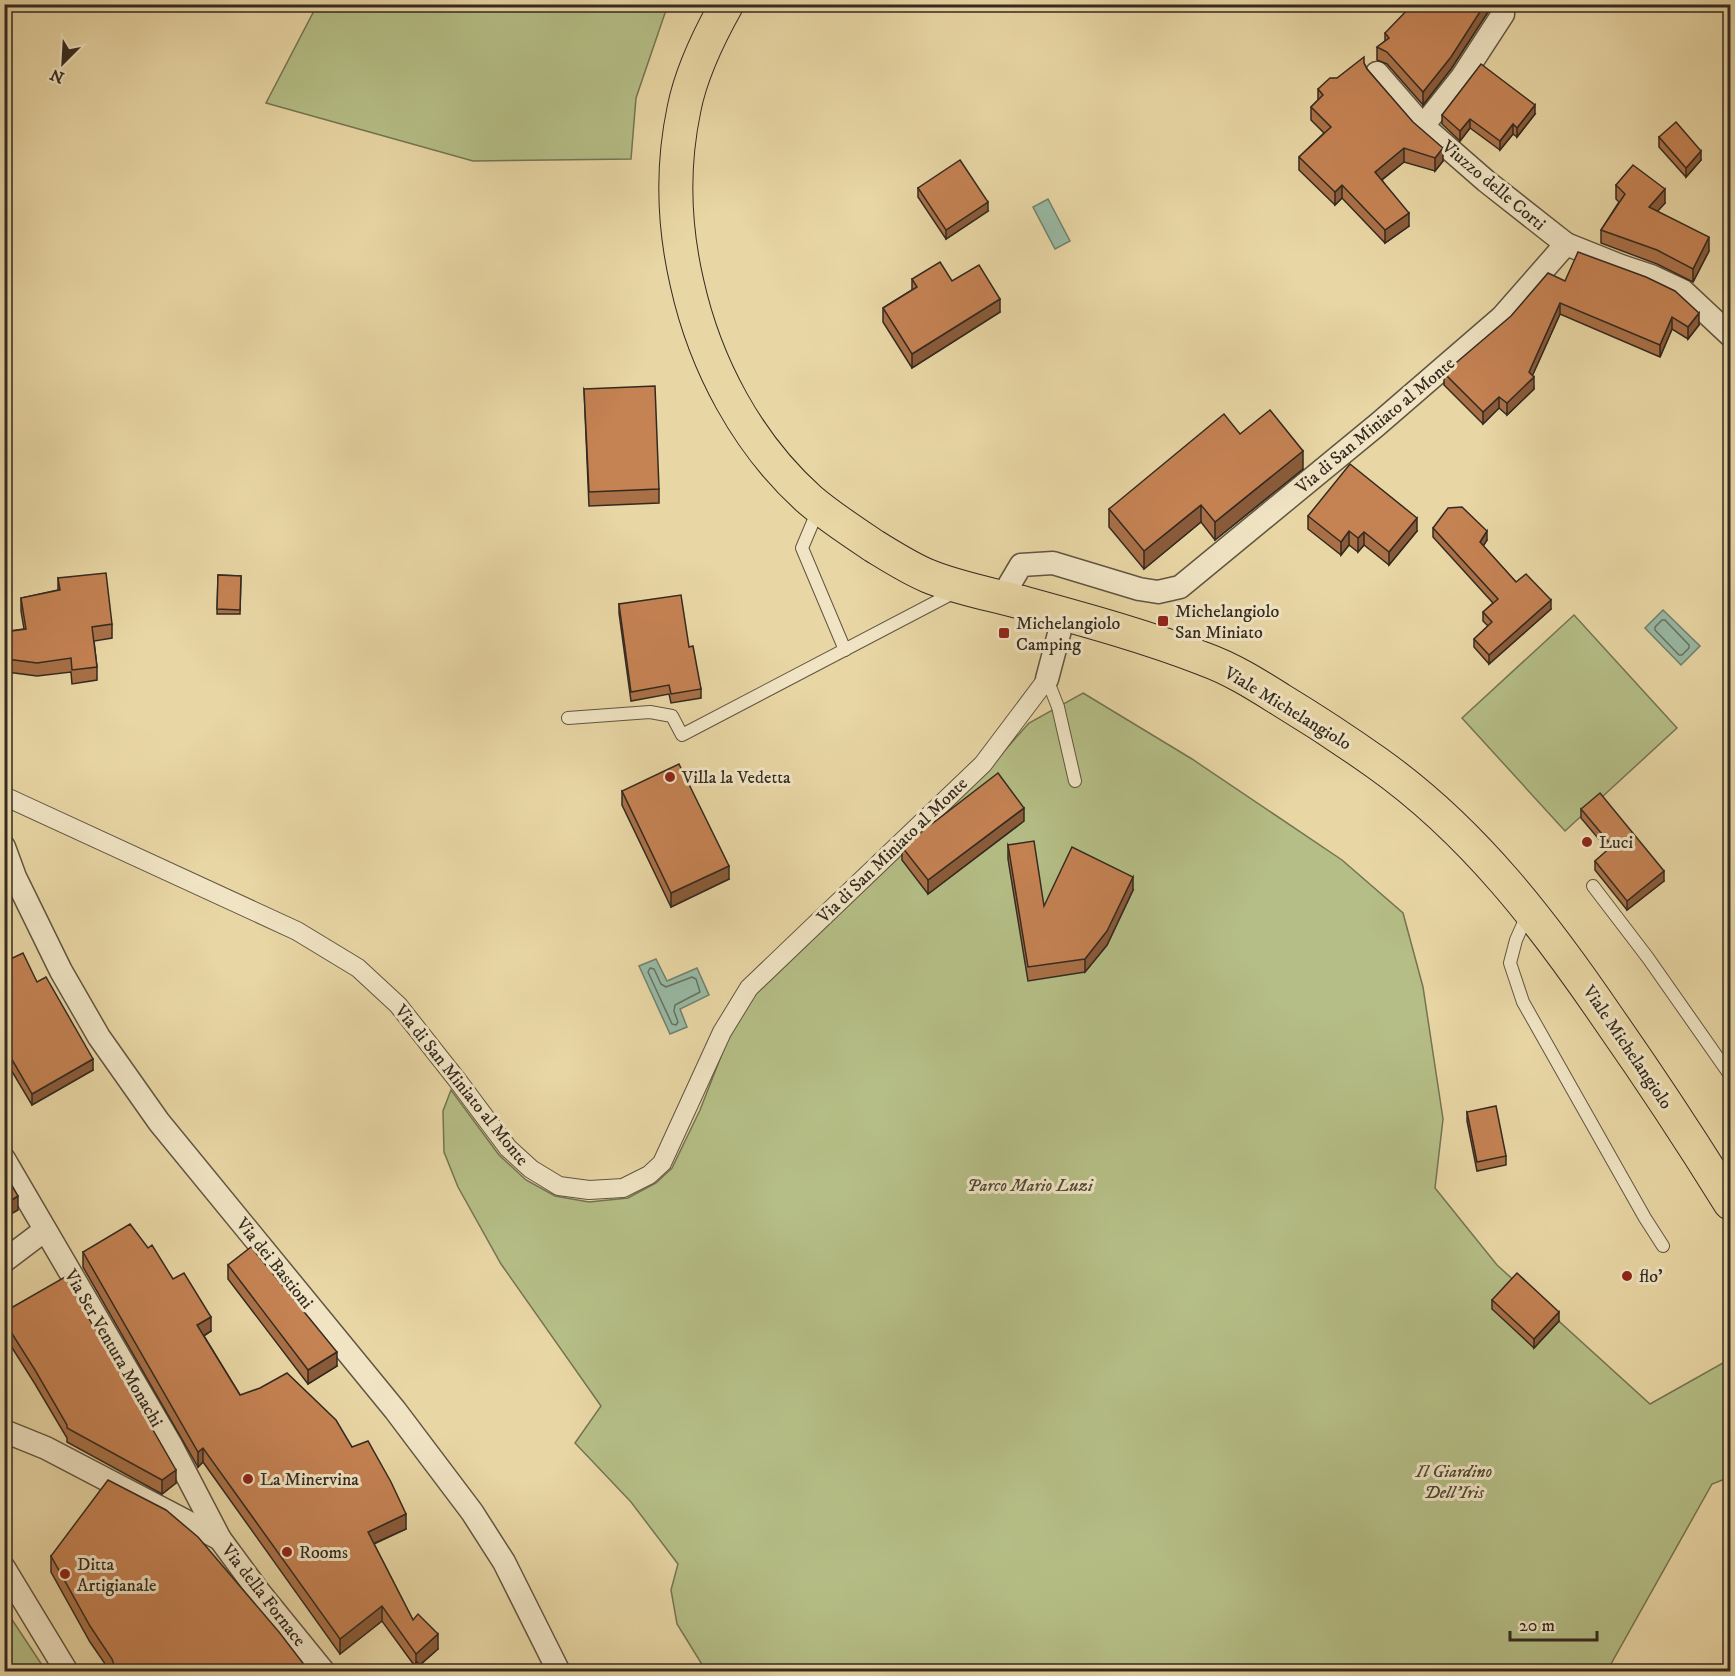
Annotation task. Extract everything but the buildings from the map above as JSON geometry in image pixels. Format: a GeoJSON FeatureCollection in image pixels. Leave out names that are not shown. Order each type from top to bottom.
{"type":"FeatureCollection","features":[{"type":"Feature","properties":{"kind":"main road","name":"Viale Michelangiolo"},"geometry":{"type":"LineString","coordinates":[[727,4],[703,52],[684,105],[678,148],[678,232],[693,310],[719,381],[753,435],[780,470],[819,507],[852,532],[895,559],[929,576],[1208,660],[1249,680],[1324,726],[1381,766],[1426,801],[1473,845],[1530,909],[1640,1064],[1731,1203]]}},
{"type":"Feature","properties":{"kind":"street"},"geometry":{"type":"LineString","coordinates":[[1424,126],[1462,77],[1503,14]]}},
{"type":"Feature","properties":{"kind":"street","name":"Viuzzo delle Corti"},"geometry":{"type":"LineString","coordinates":[[1377,73],[1424,126],[1469,166],[1566,244]]}},
{"type":"Feature","properties":{"kind":"street"},"geometry":{"type":"LineString","coordinates":[[1566,244],[1651,276],[1683,291],[1731,335]]}},
{"type":"Feature","properties":{"kind":"street","name":"Via di San Miniato al Monte"},"geometry":{"type":"LineString","coordinates":[[1002,597],[1021,565],[1053,564],[1139,589],[1158,592],[1180,587],[1377,425],[1502,318],[1566,244]]}},
{"type":"Feature","properties":{"kind":"street","name":"Via di San Miniato al Monte"},"geometry":{"type":"LineString","coordinates":[[4,796],[297,931],[358,968],[398,1005],[508,1148],[531,1169],[559,1186],[589,1190],[623,1188],[649,1175],[662,1163],[722,1032],[749,988],[983,764],[1047,679],[1064,615]]}},
{"type":"Feature","properties":{"kind":"street","name":"Via dei Bastioni"},"geometry":{"type":"LineString","coordinates":[[4,847],[15,878],[73,994],[99,1037],[159,1122],[395,1410],[472,1512],[504,1562],[559,1671]]}},
{"type":"Feature","properties":{"kind":"street","name":"Via Ser Ventura Monachi"},"geometry":{"type":"LineString","coordinates":[[4,1159],[171,1445],[220,1539]]}},
{"type":"Feature","properties":{"kind":"street"},"geometry":{"type":"LineString","coordinates":[[4,1261],[45,1230]]}},
{"type":"Feature","properties":{"kind":"street","name":"Via della Fornace"},"geometry":{"type":"LineString","coordinates":[[4,1431],[46,1448],[220,1539],[324,1671]]}},
{"type":"Feature","properties":{"kind":"street"},"geometry":{"type":"LineString","coordinates":[[4,1568],[67,1671]]}},
{"type":"Feature","properties":{"kind":"lane"},"geometry":{"type":"LineString","coordinates":[[819,507],[802,548],[845,650]]}},
{"type":"Feature","properties":{"kind":"lane"},"geometry":{"type":"LineString","coordinates":[[568,718],[650,712],[672,716],[682,735],[964,587]]}},
{"type":"Feature","properties":{"kind":"lane"},"geometry":{"type":"LineString","coordinates":[[1047,679],[1058,707],[1075,781]]}},
{"type":"Feature","properties":{"kind":"lane"},"geometry":{"type":"LineString","coordinates":[[1593,886],[1648,958],[1731,1075]]}},
{"type":"Feature","properties":{"kind":"lane"},"geometry":{"type":"LineString","coordinates":[[1530,909],[1516,940],[1510,963],[1523,1002],[1663,1246]]}},
{"type":"Feature","properties":{"kind":"green space"},"geometry":{"type":"Polygon","coordinates":[[[317,5],[671,5],[665,13],[636,98],[631,159],[473,161],[266,103],[317,5]]]}},
{"type":"Feature","properties":{"kind":"green space"},"geometry":{"type":"Polygon","coordinates":[[[1574,615],[1677,728],[1565,831],[1462,718],[1574,615]]]}},
{"type":"Feature","properties":{"kind":"green space","name":"Parco Mario Luzi"},"geometry":{"type":"Polygon","coordinates":[[[1083,693],[1192,759],[1342,860],[1403,913],[1423,987],[1443,1119],[1435,1188],[1497,1265],[1650,1404],[1730,1359],[1730,1477],[1712,1484],[1607,1671],[706,1671],[677,1624],[671,1590],[678,1564],[631,1502],[575,1443],[601,1406],[501,1264],[458,1187],[444,1152],[443,1111],[451,1090],[499,1155],[526,1180],[555,1196],[589,1202],[628,1198],[656,1183],[672,1168],[700,1110],[729,1036],[756,993],[991,766],[1029,723],[1083,693]]]}},
{"type":"Feature","properties":{"kind":"green space"},"geometry":{"type":"Polygon","coordinates":[[[5,1609],[46,1671],[5,1671],[5,1609]]]}},
{"type":"Feature","properties":{"kind":"water"},"geometry":{"type":"Polygon","coordinates":[[[1048,199],[1070,241],[1055,249],[1033,207],[1048,199]]]}},
{"type":"Feature","properties":{"kind":"water"},"geometry":{"type":"Polygon","coordinates":[[[1663,610],[1700,646],[1681,665],[1645,628],[1663,610]]]}},
{"type":"Feature","properties":{"kind":"water"},"geometry":{"type":"Polygon","coordinates":[[[656,959],[667,981],[697,968],[709,995],[680,1009],[687,1027],[670,1034],[639,966],[656,959]]]}},
{"type":"Feature","properties":{"kind":"place","name":"Michelangiolo San Miniato"},"geometry":{"type":"Point","coordinates":[1163,621]}},
{"type":"Feature","properties":{"kind":"place","name":"Michelangiolo Camping"},"geometry":{"type":"Point","coordinates":[1004,633]}},
{"type":"Feature","properties":{"kind":"place","name":"Villa la Vedetta"},"geometry":{"type":"Point","coordinates":[670,777]}},
{"type":"Feature","properties":{"kind":"place","name":"Luci"},"geometry":{"type":"Point","coordinates":[1587,842]}},
{"type":"Feature","properties":{"kind":"place","name":"flo'"},"geometry":{"type":"Point","coordinates":[1627,1276]}},
{"type":"Feature","properties":{"kind":"place","name":"La Minervina"},"geometry":{"type":"Point","coordinates":[248,1479]}},
{"type":"Feature","properties":{"kind":"place","name":"Rooms"},"geometry":{"type":"Point","coordinates":[287,1552]}},
{"type":"Feature","properties":{"kind":"place","name":"Ditta Artigianale"},"geometry":{"type":"Point","coordinates":[65,1574]}},
{"type":"Feature","properties":{"kind":"park label","name":"Il Giardino Dell'Iris"},"geometry":{"type":"Point","coordinates":[1454,1481]}}]}
